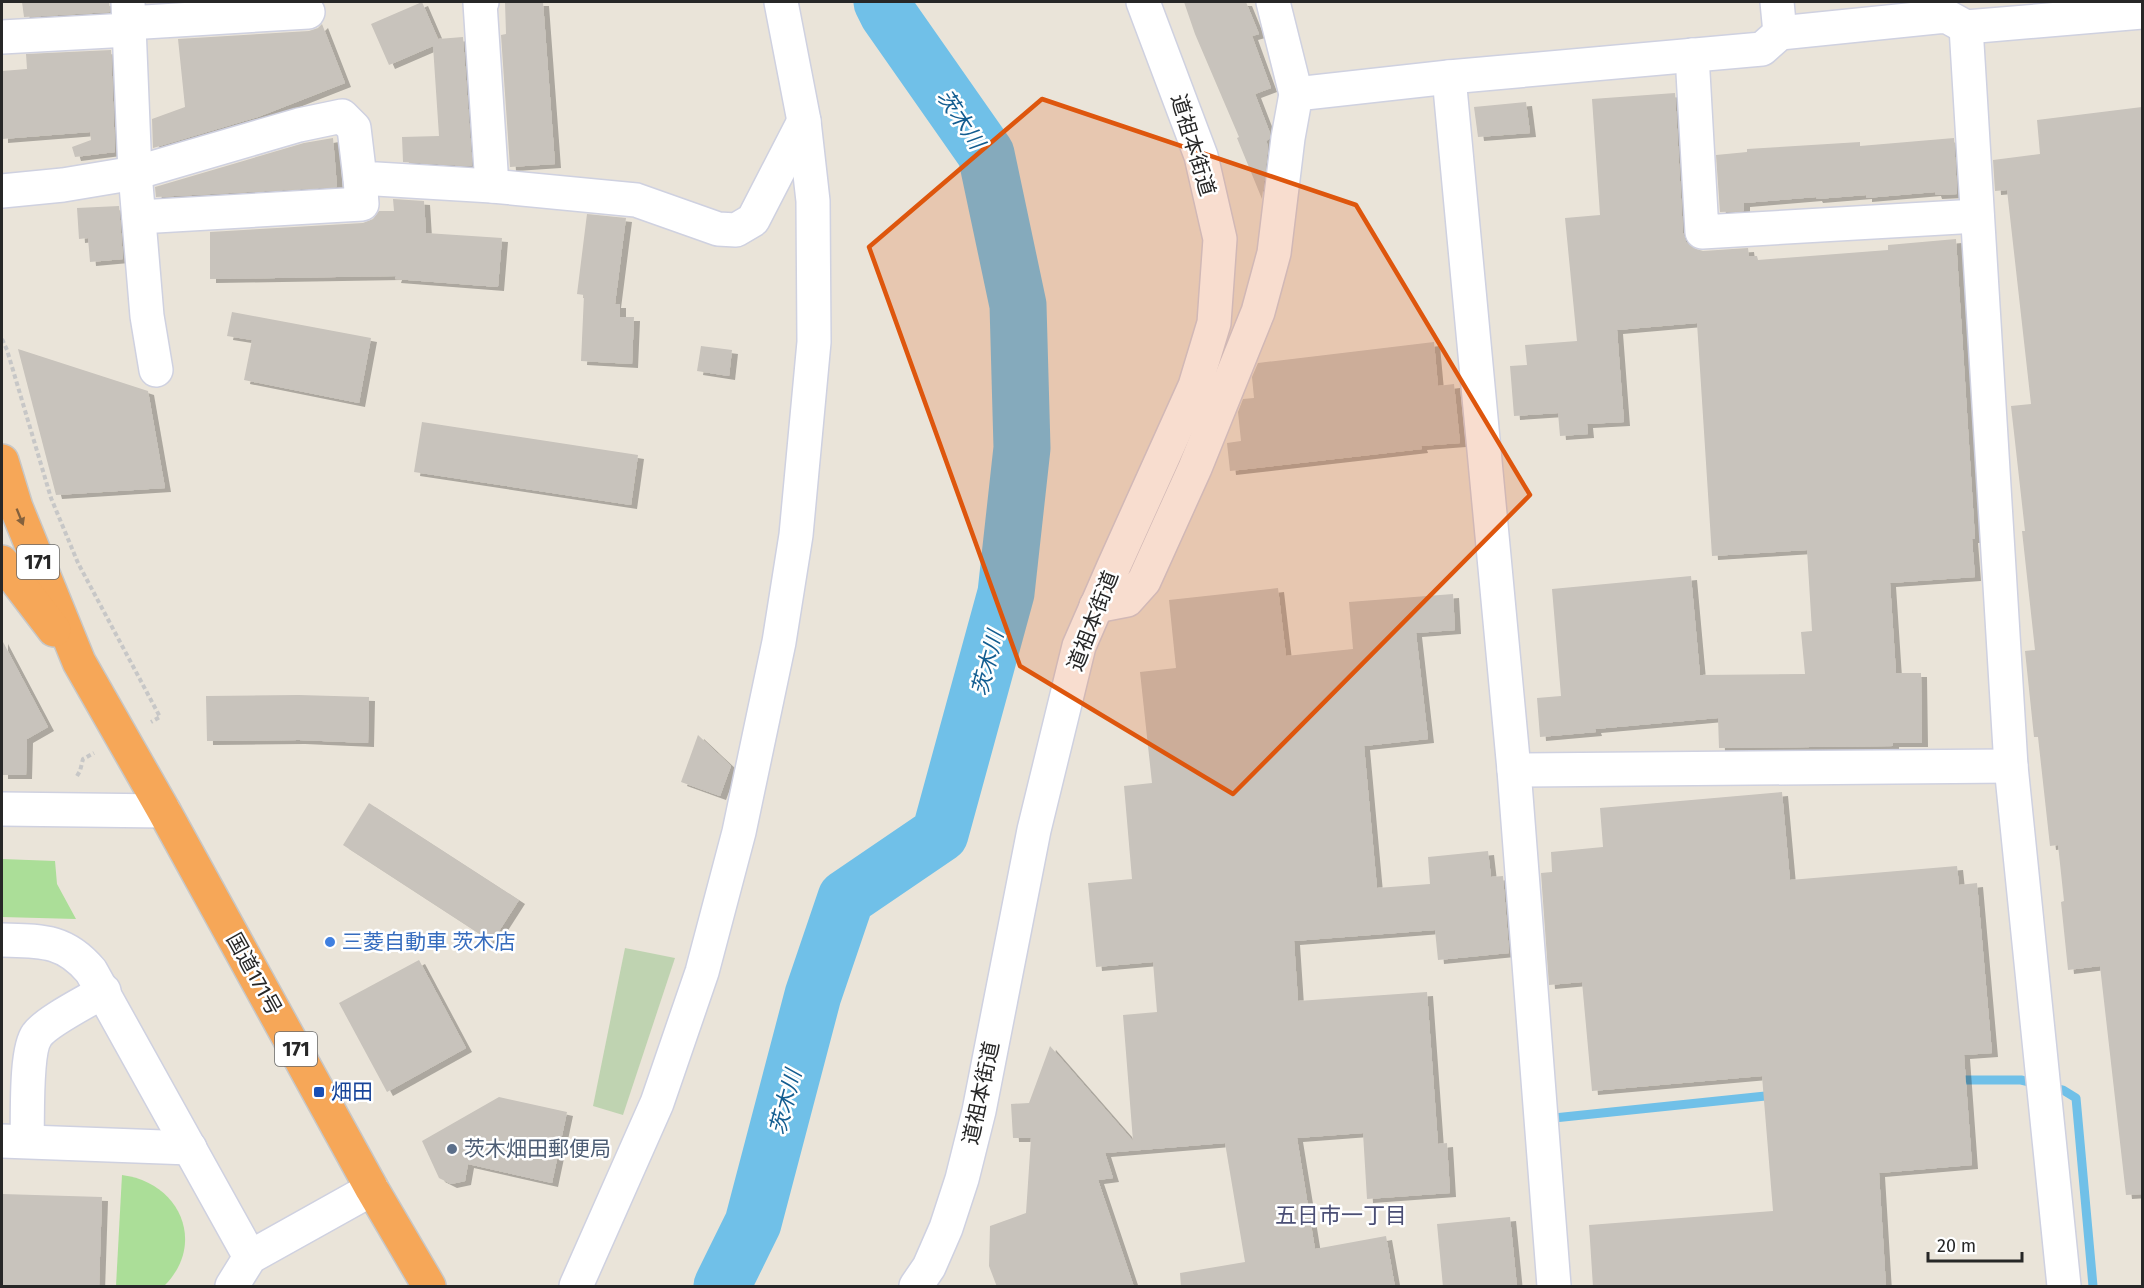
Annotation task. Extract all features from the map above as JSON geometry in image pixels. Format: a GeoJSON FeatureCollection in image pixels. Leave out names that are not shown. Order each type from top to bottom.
{"type":"FeatureCollection","features":[{"type":"Feature","properties":{"kind":"highway","name":"国道171号"},"geometry":{"type":"LineString","coordinates":[[2,461],[16,507],[78,662]]}},
{"type":"Feature","properties":{"kind":"highway","name":"国道171号"},"geometry":{"type":"LineString","coordinates":[[2,562],[78,662],[164,811],[372,1189],[429,1287]]}},
{"type":"Feature","properties":{"kind":"street"},"geometry":{"type":"LineString","coordinates":[[482,2],[480,3],[492,186]]}},
{"type":"Feature","properties":{"kind":"street"},"geometry":{"type":"LineString","coordinates":[[576,1287],[657,1103],[702,972],[739,832],[779,642],[796,535],[814,342],[813,201],[804,121],[781,2]]}},
{"type":"Feature","properties":{"kind":"street","name":"道祖本街道"},"geometry":{"type":"LineString","coordinates":[[916,1287],[938,1248],[962,1179],[979,1111],[1034,830],[1079,646],[1196,387],[1214,323],[1220,238],[1201,156],[1143,2]]}},
{"type":"Feature","properties":{"kind":"street"},"geometry":{"type":"LineString","coordinates":[[1096,606],[1127,600],[1144,581],[1238,366],[1258,312],[1274,253],[1288,138],[1296,94],[1273,2]]}},
{"type":"Feature","properties":{"kind":"street"},"geometry":{"type":"LineString","coordinates":[[1296,94],[1449,77],[1762,49],[1778,17],[1869,13],[1946,16],[1966,27],[2123,9]]}},
{"type":"Feature","properties":{"kind":"street"},"geometry":{"type":"LineString","coordinates":[[2,37],[128,18],[308,12]]}},
{"type":"Feature","properties":{"kind":"street"},"geometry":{"type":"LineString","coordinates":[[128,18],[135,173],[147,316],[156,370]]}},
{"type":"Feature","properties":{"kind":"street"},"geometry":{"type":"LineString","coordinates":[[1966,27],[2011,766],[2064,1287]]}},
{"type":"Feature","properties":{"kind":"street"},"geometry":{"type":"LineString","coordinates":[[1692,55],[1702,232],[1977,216]]}},
{"type":"Feature","properties":{"kind":"street"},"geometry":{"type":"LineString","coordinates":[[1449,77],[1514,770],[1554,1287]]}},
{"type":"Feature","properties":{"kind":"street"},"geometry":{"type":"LineString","coordinates":[[2,191],[63,185],[135,173],[298,125],[342,116],[354,128],[362,204],[139,217]]}},
{"type":"Feature","properties":{"kind":"street"},"geometry":{"type":"LineString","coordinates":[[360,178],[492,186],[636,200],[718,229],[736,230],[753,220],[804,121]]}},
{"type":"Feature","properties":{"kind":"street"},"geometry":{"type":"LineString","coordinates":[[1514,770],[2011,766]]}},
{"type":"Feature","properties":{"kind":"street"},"geometry":{"type":"LineString","coordinates":[[2,808],[164,811]]}},
{"type":"Feature","properties":{"kind":"street"},"geometry":{"type":"LineString","coordinates":[[2,940],[46,942],[67,949],[84,962],[104,991],[250,1257]]}},
{"type":"Feature","properties":{"kind":"street"},"geometry":{"type":"LineString","coordinates":[[104,991],[36,1036],[31,1051],[14,1141],[190,1148]]}},
{"type":"Feature","properties":{"kind":"street"},"geometry":{"type":"LineString","coordinates":[[232,1287],[250,1257],[372,1189]]}},
{"type":"Feature","properties":{"kind":"path"},"geometry":{"type":"LineString","coordinates":[[2,339],[51,498],[78,563],[160,717]]}},
{"type":"Feature","properties":{"kind":"path"},"geometry":{"type":"LineString","coordinates":[[73,782],[80,771],[83,759]]}},
{"type":"Feature","properties":{"kind":"highlighted area"},"geometry":{"type":"Polygon","coordinates":[[[1042,99],[1356,205],[1530,495],[1233,794],[1020,666],[869,247],[1042,99]]]}},
{"type":"Feature","properties":{"kind":"green space"},"geometry":{"type":"Polygon","coordinates":[[[2,859],[55,861],[57,884],[76,919],[2,917],[2,859]]]}},
{"type":"Feature","properties":{"kind":"green space"},"geometry":{"type":"Polygon","coordinates":[[[625,948],[675,958],[623,1115],[593,1106],[625,948]]]}},
{"type":"Feature","properties":{"kind":"green space"},"geometry":{"type":"Polygon","coordinates":[[[122,1175],[142,1180],[159,1189],[172,1202],[181,1217],[185,1234],[184,1252],[177,1269],[164,1286],[116,1286],[122,1175]]]}},
{"type":"Feature","properties":{"kind":"building"},"geometry":{"type":"Polygon","coordinates":[[[22,2],[109,2],[110,12],[24,17],[22,2]]]}},
{"type":"Feature","properties":{"kind":"building"},"geometry":{"type":"Polygon","coordinates":[[[422,2],[438,39],[463,37],[472,166],[403,162],[402,137],[439,136],[433,46],[389,65],[371,24],[422,2]]]}},
{"type":"Feature","properties":{"kind":"building"},"geometry":{"type":"Polygon","coordinates":[[[505,2],[543,2],[555,164],[510,167],[501,35],[506,34],[505,2]]]}},
{"type":"Feature","properties":{"kind":"building"},"geometry":{"type":"Polygon","coordinates":[[[1184,2],[1246,2],[1259,34],[1252,36],[1271,88],[1255,94],[1270,133],[1266,141],[1268,146],[1262,199],[1237,138],[1239,137],[1195,34],[1184,2]]]}},
{"type":"Feature","properties":{"kind":"building"},"geometry":{"type":"Polygon","coordinates":[[[322,24],[345,83],[258,117],[153,148],[152,119],[185,107],[178,39],[309,31],[322,24]]]}},
{"type":"Feature","properties":{"kind":"building"},"geometry":{"type":"Polygon","coordinates":[[[111,50],[115,152],[75,157],[72,147],[91,140],[90,132],[2,139],[2,71],[27,69],[26,54],[111,50]]]}},
{"type":"Feature","properties":{"kind":"building"},"geometry":{"type":"Polygon","coordinates":[[[1675,93],[1683,233],[1686,242],[1693,248],[1703,251],[1748,248],[1749,256],[1757,256],[1758,260],[1888,250],[1888,245],[1956,239],[1975,539],[1972,539],[1975,577],[1890,583],[1896,673],[1921,673],[1922,743],[1893,743],[1893,746],[1719,748],[1718,718],[1595,729],[1596,732],[1540,737],[1537,698],[1561,696],[1552,589],[1691,576],[1700,675],[1805,674],[1801,632],[1812,631],[1807,550],[1712,556],[1697,323],[1617,330],[1624,422],[1587,424],[1588,434],[1560,436],[1558,413],[1514,416],[1510,366],[1527,365],[1525,345],[1577,341],[1565,218],[1600,215],[1592,99],[1675,93]]]}},
{"type":"Feature","properties":{"kind":"building"},"geometry":{"type":"Polygon","coordinates":[[[1526,102],[1530,133],[1478,137],[1474,107],[1526,102]]]}},
{"type":"Feature","properties":{"kind":"building"},"geometry":{"type":"Polygon","coordinates":[[[2142,107],[2142,1194],[2126,1195],[2100,966],[2068,970],[2058,845],[2050,846],[2038,737],[2034,737],[2025,651],[2035,650],[2011,406],[2031,404],[2007,190],[1995,191],[1993,160],[2040,154],[2037,120],[2142,107]]]}},
{"type":"Feature","properties":{"kind":"building"},"geometry":{"type":"Polygon","coordinates":[[[333,138],[337,187],[156,197],[155,187],[304,143],[333,138]]]}},
{"type":"Feature","properties":{"kind":"building"},"geometry":{"type":"Polygon","coordinates":[[[1954,138],[1957,194],[1936,195],[1935,192],[1866,198],[1866,195],[1817,199],[1816,197],[1744,203],[1744,211],[1720,212],[1716,155],[1747,152],[1747,149],[1860,142],[1860,146],[1954,138]]]}},
{"type":"Feature","properties":{"kind":"building"},"geometry":{"type":"Polygon","coordinates":[[[393,199],[424,201],[426,233],[502,238],[498,287],[395,279],[396,276],[210,279],[210,232],[363,223],[373,219],[379,211],[394,211],[393,199]]]}},
{"type":"Feature","properties":{"kind":"building"},"geometry":{"type":"Polygon","coordinates":[[[119,206],[123,259],[90,262],[88,238],[79,239],[77,208],[119,206]]]}},
{"type":"Feature","properties":{"kind":"building"},"geometry":{"type":"Polygon","coordinates":[[[587,214],[626,218],[615,304],[620,304],[620,317],[634,317],[632,364],[581,361],[584,295],[577,294],[587,214]]]}},
{"type":"Feature","properties":{"kind":"building"},"geometry":{"type":"Polygon","coordinates":[[[232,312],[371,338],[359,403],[244,380],[252,340],[227,336],[232,312]]]}},
{"type":"Feature","properties":{"kind":"building"},"geometry":{"type":"Polygon","coordinates":[[[1434,342],[1438,386],[1454,384],[1460,443],[1230,471],[1227,443],[1241,441],[1238,412],[1243,399],[1254,398],[1252,377],[1258,363],[1434,342]]]}},
{"type":"Feature","properties":{"kind":"building"},"geometry":{"type":"Polygon","coordinates":[[[701,346],[732,350],[729,376],[697,371],[701,346]]]}},
{"type":"Feature","properties":{"kind":"building"},"geometry":{"type":"Polygon","coordinates":[[[18,349],[148,391],[165,488],[56,495],[18,349]]]}},
{"type":"Feature","properties":{"kind":"building"},"geometry":{"type":"Polygon","coordinates":[[[422,422],[638,455],[631,505],[414,472],[422,422]]]}},
{"type":"Feature","properties":{"kind":"building"},"geometry":{"type":"Polygon","coordinates":[[[1278,588],[1286,656],[1353,649],[1349,602],[1453,594],[1455,630],[1416,633],[1428,739],[1364,746],[1377,888],[1430,884],[1428,857],[1488,851],[1491,877],[1503,876],[1509,953],[1438,960],[1435,930],[1294,941],[1298,1001],[1427,992],[1438,1144],[1447,1143],[1450,1193],[1367,1199],[1363,1133],[1297,1138],[1315,1249],[1386,1236],[1395,1287],[1181,1287],[1180,1273],[1245,1262],[1225,1143],[1105,1153],[1113,1178],[1098,1180],[1134,1287],[997,1287],[989,1266],[990,1226],[1026,1213],[1031,1138],[1013,1138],[1011,1104],[1029,1103],[1050,1046],[1133,1141],[1123,1015],[1157,1012],[1153,962],[1096,967],[1088,883],[1132,879],[1124,786],[1152,783],[1140,672],[1176,668],[1169,600],[1278,588]]]}},
{"type":"Feature","properties":{"kind":"building"},"geometry":{"type":"Polygon","coordinates":[[[2,640],[48,727],[27,739],[26,775],[2,775],[2,640]]]}},
{"type":"Feature","properties":{"kind":"building"},"geometry":{"type":"Polygon","coordinates":[[[206,696],[369,697],[368,743],[299,740],[207,741],[206,696]]]}},
{"type":"Feature","properties":{"kind":"building"},"geometry":{"type":"Polygon","coordinates":[[[698,735],[731,766],[720,796],[681,782],[698,735]]]}},
{"type":"Feature","properties":{"kind":"building"},"geometry":{"type":"Polygon","coordinates":[[[1782,792],[1790,880],[1957,866],[1959,885],[1977,883],[1992,1053],[1964,1055],[1972,1165],[1879,1173],[1886,1287],[1593,1287],[1589,1225],[1773,1211],[1762,1076],[1592,1091],[1582,982],[1549,985],[1541,873],[1552,872],[1551,852],[1603,847],[1600,808],[1782,792]]]}},
{"type":"Feature","properties":{"kind":"building"},"geometry":{"type":"Polygon","coordinates":[[[369,803],[519,900],[492,942],[343,845],[369,803]]]}},
{"type":"Feature","properties":{"kind":"building"},"geometry":{"type":"Polygon","coordinates":[[[419,960],[466,1048],[387,1092],[339,1003],[419,960]]]}},
{"type":"Feature","properties":{"kind":"building"},"geometry":{"type":"Polygon","coordinates":[[[499,1097],[567,1112],[552,1183],[468,1164],[465,1181],[451,1184],[439,1178],[422,1141],[499,1097]]]}},
{"type":"Feature","properties":{"kind":"building"},"geometry":{"type":"Polygon","coordinates":[[[2,1194],[102,1197],[99,1287],[2,1287],[2,1194]]]}},
{"type":"Feature","properties":{"kind":"building"},"geometry":{"type":"Polygon","coordinates":[[[1510,1217],[1517,1287],[1443,1287],[1437,1224],[1510,1217]]]}},
{"type":"Feature","properties":{"kind":"waterway","name":"茨木川"},"geometry":{"type":"LineString","coordinates":[[722,1286],[753,1223],[813,995],[846,898],[940,834],[1006,593],[1022,448],[1018,305],[986,154],[888,14],[882,2]]}},
{"type":"Feature","properties":{"kind":"waterway"},"geometry":{"type":"LineString","coordinates":[[1956,1080],[2021,1080],[2038,1084]]}},
{"type":"Feature","properties":{"kind":"waterway"},"geometry":{"type":"LineString","coordinates":[[2051,1087],[2063,1090],[2076,1098],[2093,1286]]}},
{"type":"Feature","properties":{"kind":"waterway"},"geometry":{"type":"LineString","coordinates":[[1554,1118],[1775,1095]]}},
{"type":"Feature","properties":{"kind":"place","name":"三菱自動車 茨木店"},"geometry":{"type":"Point","coordinates":[330,942]}},
{"type":"Feature","properties":{"kind":"place","name":"畑田"},"geometry":{"type":"Point","coordinates":[319,1092]}},
{"type":"Feature","properties":{"kind":"place","name":"茨木畑田郵便局"},"geometry":{"type":"Point","coordinates":[452,1149]}},
{"type":"Feature","properties":{"kind":"district","name":"五日市一丁目"},"geometry":{"type":"Point","coordinates":[1341,1215]}}]}
